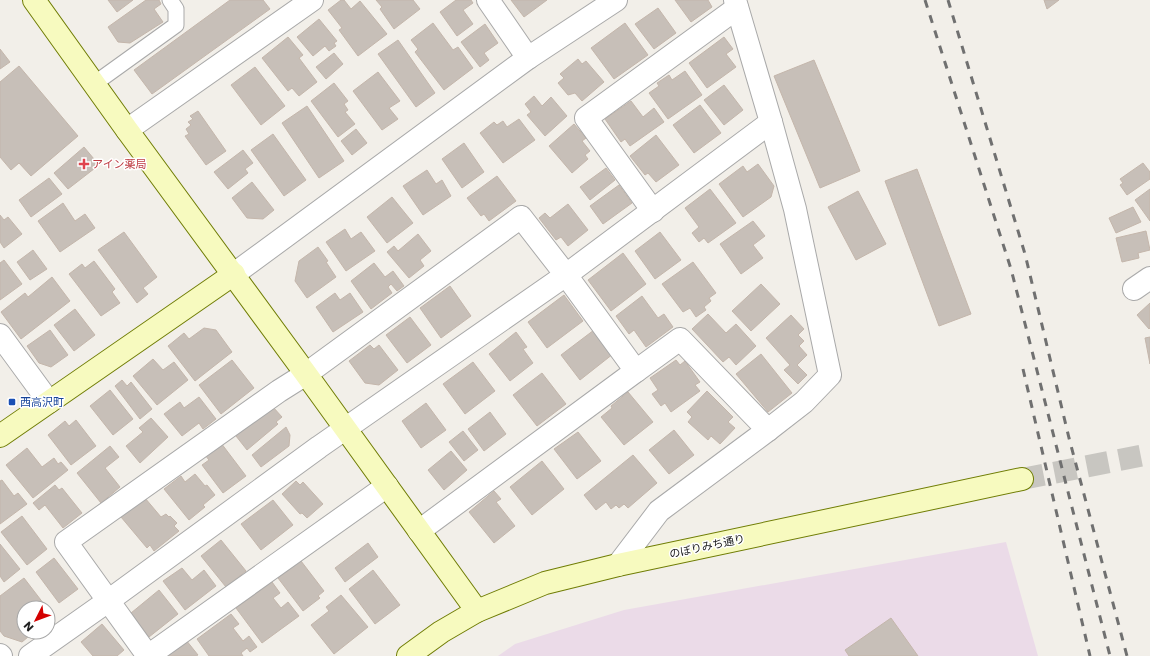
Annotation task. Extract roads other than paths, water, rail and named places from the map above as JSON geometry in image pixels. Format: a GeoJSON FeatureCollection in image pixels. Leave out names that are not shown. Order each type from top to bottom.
{"type":"FeatureCollection","features":[{"type":"Feature","properties":{"kind":"street"},"geometry":{"type":"LineString","coordinates":[[34,0],[127,130],[234,274],[477,612]]}},
{"type":"Feature","properties":{"kind":"street"},"geometry":{"type":"LineString","coordinates":[[127,130],[312,0]]}},
{"type":"Feature","properties":{"kind":"street"},"geometry":{"type":"LineString","coordinates":[[488,0],[528,58]]}},
{"type":"Feature","properties":{"kind":"street"},"geometry":{"type":"LineString","coordinates":[[0,436],[234,274],[528,58],[616,0]]}},
{"type":"Feature","properties":{"kind":"street"},"geometry":{"type":"LineString","coordinates":[[618,565],[659,511],[804,402],[830,375],[795,209],[736,4],[586,118],[653,211]]}},
{"type":"Feature","properties":{"kind":"street"},"geometry":{"type":"LineString","coordinates":[[30,656],[345,428],[566,275],[771,122]]}},
{"type":"Feature","properties":{"kind":"street"},"geometry":{"type":"LineString","coordinates":[[387,486],[148,656],[66,542],[279,391],[306,374],[521,217],[566,275],[636,371]]}},
{"type":"Feature","properties":{"kind":"street"},"geometry":{"type":"LineString","coordinates":[[0,335],[49,402]]}},
{"type":"Feature","properties":{"kind":"street"},"geometry":{"type":"LineString","coordinates":[[419,531],[680,339],[768,430]]}},
{"type":"Feature","properties":{"kind":"street","name":"のぼりみち通り"},"geometry":{"type":"LineString","coordinates":[[408,656],[441,632],[477,612],[545,583],[618,565],[1022,479]]}},
{"type":"Feature","properties":{"kind":"lane"},"geometry":{"type":"LineString","coordinates":[[94,84],[176,25],[176,9],[170,0]]}},
{"type":"Feature","properties":{"kind":"tunnel"},"geometry":{"type":"LineString","coordinates":[[1022,479],[1150,454]]}},
{"type":"Feature","properties":{"kind":"railway"},"geometry":{"type":"LineString","coordinates":[[925,0],[1011,269],[1110,656]]}},
{"type":"Feature","properties":{"kind":"railway"},"geometry":{"type":"LineString","coordinates":[[948,0],[1025,254],[1069,438],[1127,656]]}},
{"type":"Feature","properties":{"kind":"railway"},"geometry":{"type":"LineString","coordinates":[[1023,369],[1090,656]]}},
{"type":"Feature","properties":{"kind":"place","name":"アイン薬局"},"geometry":{"type":"Point","coordinates":[84,164]}},
{"type":"Feature","properties":{"kind":"place","name":"西高沢町"},"geometry":{"type":"Point","coordinates":[12,402]}}]}
